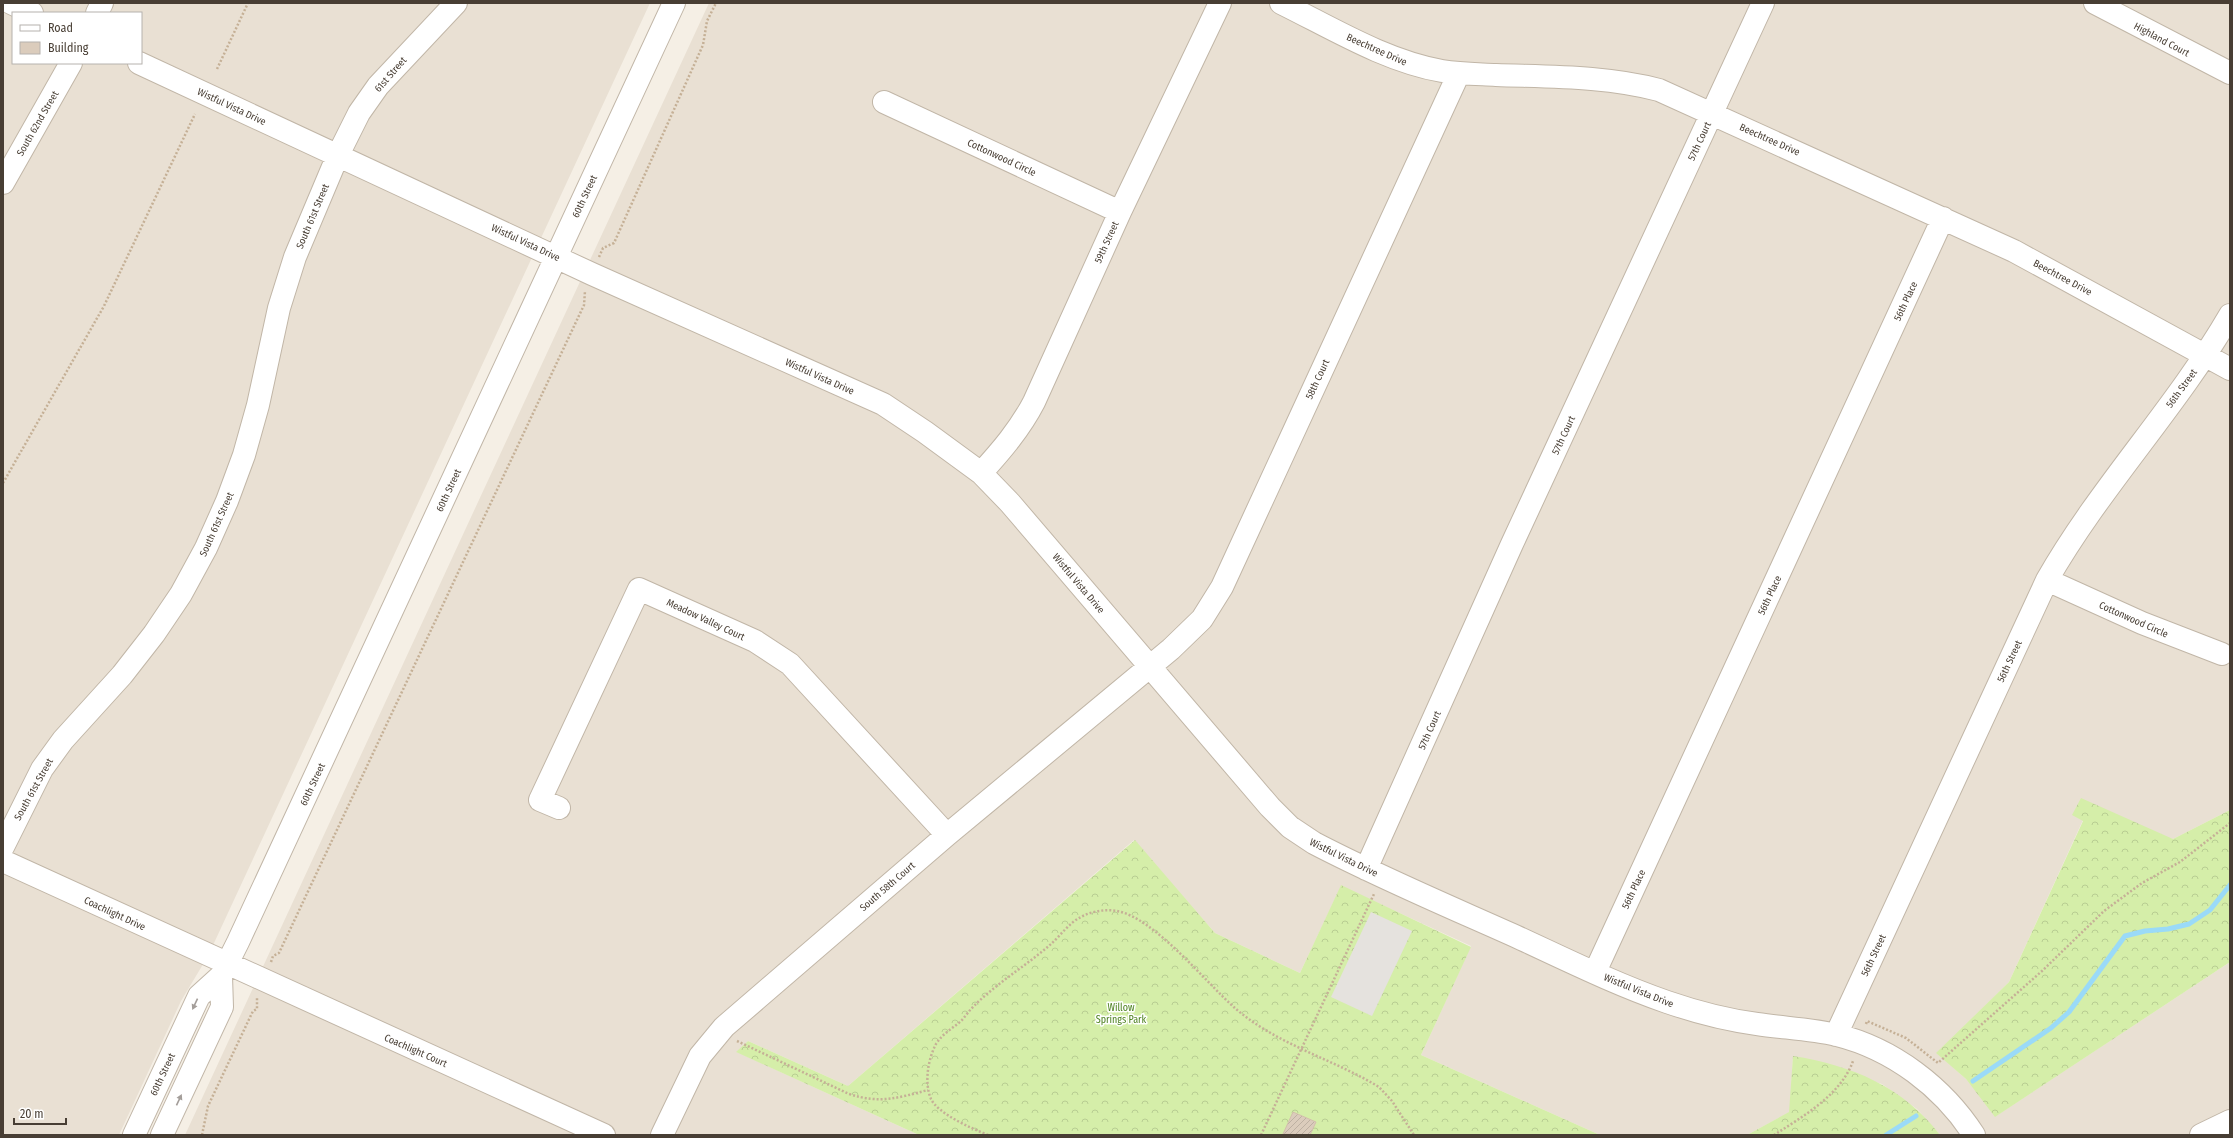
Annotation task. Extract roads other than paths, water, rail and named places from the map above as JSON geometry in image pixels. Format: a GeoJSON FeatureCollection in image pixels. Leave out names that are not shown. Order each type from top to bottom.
{"type":"FeatureCollection","features":[{"type":"Feature","properties":{"kind":"street"},"geometry":{"type":"LineString","coordinates":[[11,3],[30,12]]}},
{"type":"Feature","properties":{"kind":"street"},"geometry":{"type":"LineString","coordinates":[[98,12],[102,3]]}},
{"type":"Feature","properties":{"kind":"street","name":"61st Street"},"geometry":{"type":"LineString","coordinates":[[338,155],[359,113],[378,86],[456,3]]}},
{"type":"Feature","properties":{"kind":"street","name":"60th Street"},"geometry":{"type":"LineString","coordinates":[[134,1135],[199,996],[224,970],[674,3]]}},
{"type":"Feature","properties":{"kind":"street","name":"59th Street"},"geometry":{"type":"LineString","coordinates":[[981,473],[1025,419],[1034,402],[1120,212],[1220,3]]}},
{"type":"Feature","properties":{"kind":"street","name":"Beechtree Drive"},"geometry":{"type":"LineString","coordinates":[[1280,3],[1389,56],[1416,66],[1459,73],[1631,83],[1659,90],[2014,251],[2082,286],[2230,369]]}},
{"type":"Feature","properties":{"kind":"street","name":"57th Court"},"geometry":{"type":"LineString","coordinates":[[1374,872],[1512,544],[1763,3]]}},
{"type":"Feature","properties":{"kind":"street","name":"Highland Court"},"geometry":{"type":"LineString","coordinates":[[2095,3],[2230,73]]}},
{"type":"Feature","properties":{"kind":"street","name":"South 62nd Street"},"geometry":{"type":"LineString","coordinates":[[3,183],[70,64]]}},
{"type":"Feature","properties":{"kind":"street","name":"Wistful Vista Drive"},"geometry":{"type":"LineString","coordinates":[[141,64],[556,256],[883,404],[925,432],[981,473],[1041,538],[1149,667],[1270,807],[1290,827],[1314,843],[1374,872],[1595,972],[1667,1002],[1712,1016],[1756,1024],[1836,1035],[1877,1050],[1906,1065],[1931,1085],[1948,1102],[1974,1135]]}},
{"type":"Feature","properties":{"kind":"street","name":"58th Court"},"geometry":{"type":"LineString","coordinates":[[1149,667],[1185,637],[1202,619],[1216,599],[1459,73]]}},
{"type":"Feature","properties":{"kind":"street","name":"Cottonwood Circle"},"geometry":{"type":"LineString","coordinates":[[884,102],[1120,212]]}},
{"type":"Feature","properties":{"kind":"street","name":"South 61st Street"},"geometry":{"type":"LineString","coordinates":[[3,847],[42,769],[63,740],[122,675],[154,634],[181,594],[206,548],[227,501],[244,455],[258,405],[279,308],[295,257],[338,155]]}},
{"type":"Feature","properties":{"kind":"street","name":"56th Place"},"geometry":{"type":"LineString","coordinates":[[1595,972],[1943,218]]}},
{"type":"Feature","properties":{"kind":"street","name":"56th Street"},"geometry":{"type":"LineString","coordinates":[[1836,1035],[2047,580],[2086,518],[2204,355],[2230,316]]}},
{"type":"Feature","properties":{"kind":"street","name":"Cottonwood Circle"},"geometry":{"type":"LineString","coordinates":[[2047,580],[2142,623],[2222,654]]}},
{"type":"Feature","properties":{"kind":"street","name":"Meadow Valley Court"},"geometry":{"type":"LineString","coordinates":[[559,808],[540,800],[639,588],[755,641],[790,664],[947,835]]}},
{"type":"Feature","properties":{"kind":"street","name":"South 58th Court"},"geometry":{"type":"LineString","coordinates":[[662,1135],[700,1056],[724,1027],[947,835],[1149,667]]}},
{"type":"Feature","properties":{"kind":"street","name":"Coachlight Drive"},"geometry":{"type":"LineString","coordinates":[[3,861],[224,970]]}},
{"type":"Feature","properties":{"kind":"street","name":"60th Street"},"geometry":{"type":"LineString","coordinates":[[162,1135],[222,1007],[224,970]]}},
{"type":"Feature","properties":{"kind":"street","name":"Coachlight Court"},"geometry":{"type":"LineString","coordinates":[[224,970],[604,1135]]}},
{"type":"Feature","properties":{"kind":"street"},"geometry":{"type":"LineString","coordinates":[[2200,1135],[2230,1120]]}},
{"type":"Feature","properties":{"kind":"waterway"},"geometry":{"type":"LineString","coordinates":[[1973,1081],[2051,1028],[2069,1012],[2125,936],[2145,931],[2168,929],[2189,924],[2210,910],[2230,885]]}},
{"type":"Feature","properties":{"kind":"waterway"},"geometry":{"type":"LineString","coordinates":[[1886,1135],[1916,1116]]}},
{"type":"Feature","properties":{"kind":"park label","name":"Willow Springs Park"},"geometry":{"type":"Point","coordinates":[1121,1012]}}]}
